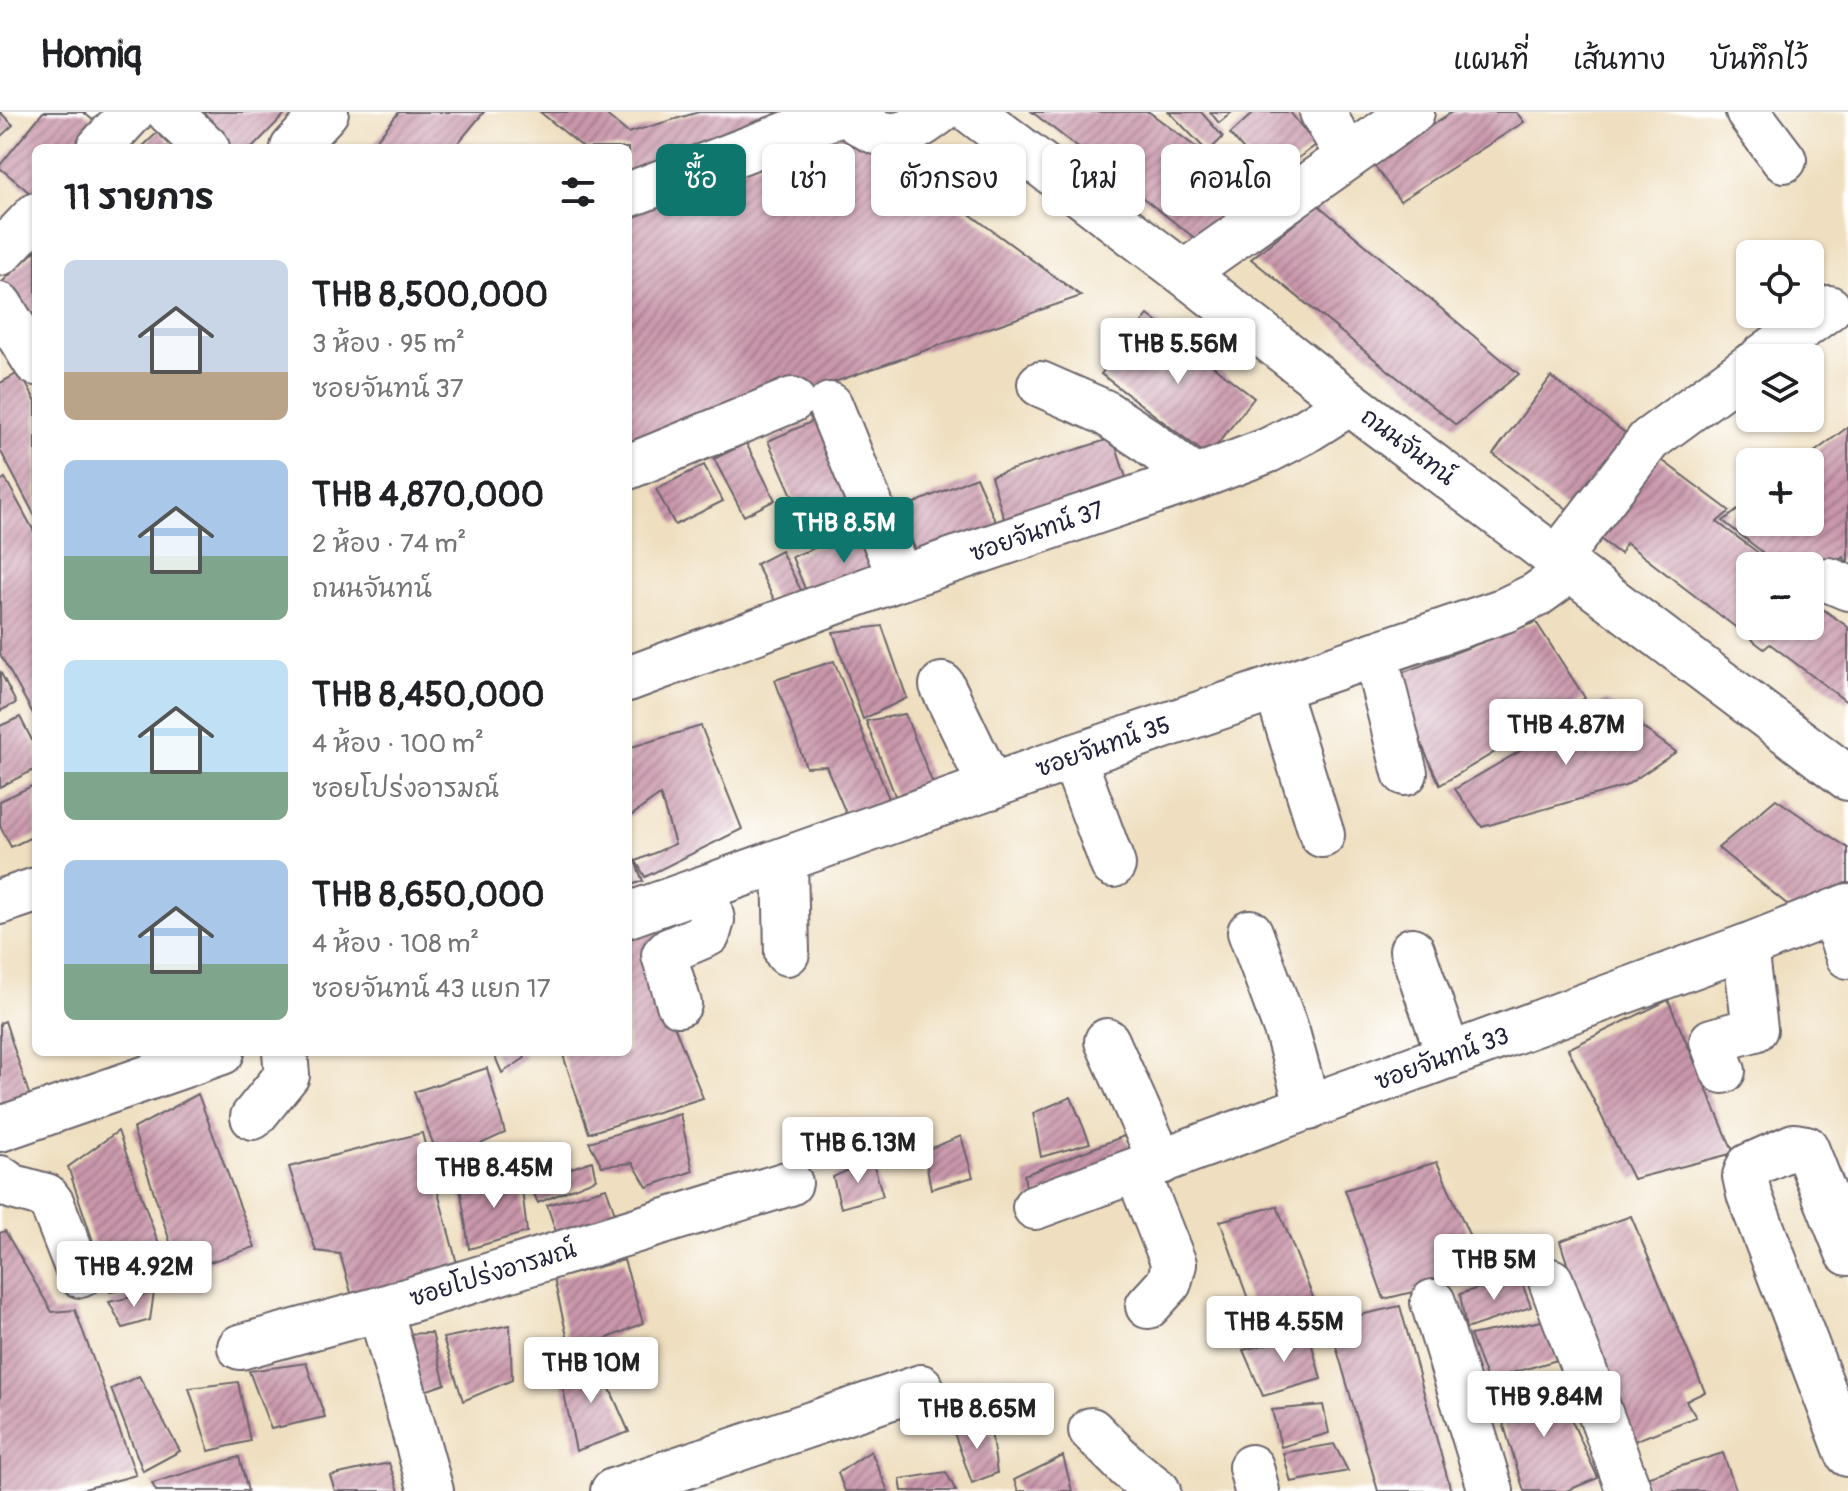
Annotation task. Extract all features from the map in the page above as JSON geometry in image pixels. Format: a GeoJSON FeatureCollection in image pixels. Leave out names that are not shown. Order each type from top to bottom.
{"type":"FeatureCollection","features":[{"type":"Feature","properties":{"kind":"street"},"geometry":{"type":"LineString","coordinates":[[169,112],[203,144]]}},
{"type":"Feature","properties":{"kind":"street"},"geometry":{"type":"LineString","coordinates":[[297,144],[326,112]]}},
{"type":"Feature","properties":{"kind":"street"},"geometry":{"type":"LineString","coordinates":[[632,193],[845,112],[867,129],[883,136],[901,136],[919,128],[939,112]]}},
{"type":"Feature","properties":{"kind":"street","name":"ถนนจันทน์"},"geometry":{"type":"LineString","coordinates":[[972,112],[1350,403],[1848,778]]}},
{"type":"Feature","properties":{"kind":"street"},"geometry":{"type":"LineString","coordinates":[[1322,112],[1348,156]]}},
{"type":"Feature","properties":{"kind":"street"},"geometry":{"type":"LineString","coordinates":[[1184,273],[1412,112]]}},
{"type":"Feature","properties":{"kind":"street"},"geometry":{"type":"LineString","coordinates":[[1748,112],[1784,160]]}},
{"type":"Feature","properties":{"kind":"street"},"geometry":{"type":"LineString","coordinates":[[0,305],[32,357]]}},
{"type":"Feature","properties":{"kind":"street"},"geometry":{"type":"LineString","coordinates":[[1780,344],[1829,308]]}},
{"type":"Feature","properties":{"kind":"street","name":"ซอยจันทน์ 35"},"geometry":{"type":"LineString","coordinates":[[632,914],[1073,757],[1505,610],[1536,595],[1565,564],[1649,440],[1736,376]]}},
{"type":"Feature","properties":{"kind":"street"},"geometry":{"type":"LineString","coordinates":[[1040,384],[1104,412],[1195,478]]}},
{"type":"Feature","properties":{"kind":"street"},"geometry":{"type":"LineString","coordinates":[[632,466],[811,403],[900,578]]}},
{"type":"Feature","properties":{"kind":"street","name":"ซอยจันทน์ 37"},"geometry":{"type":"LineString","coordinates":[[632,678],[900,578],[1269,450],[1350,403]]}},
{"type":"Feature","properties":{"kind":"street"},"geometry":{"type":"LineString","coordinates":[[1375,654],[1405,773]]}},
{"type":"Feature","properties":{"kind":"street"},"geometry":{"type":"LineString","coordinates":[[942,685],[991,787]]}},
{"type":"Feature","properties":{"kind":"street"},"geometry":{"type":"LineString","coordinates":[[1276,688],[1322,835]]}},
{"type":"Feature","properties":{"kind":"street"},"geometry":{"type":"LineString","coordinates":[[1073,757],[1113,865]]}},
{"type":"Feature","properties":{"kind":"street"},"geometry":{"type":"LineString","coordinates":[[785,861],[787,953]]}},
{"type":"Feature","properties":{"kind":"street"},"geometry":{"type":"LineString","coordinates":[[679,1004],[664,955],[708,934],[712,920],[705,889]]}},
{"type":"Feature","properties":{"kind":"street"},"geometry":{"type":"LineString","coordinates":[[0,902],[32,891]]}},
{"type":"Feature","properties":{"kind":"street"},"geometry":{"type":"LineString","coordinates":[[1840,910],[1848,956]]}},
{"type":"Feature","properties":{"kind":"street","name":"ซอยจันทน์ 33"},"geometry":{"type":"LineString","coordinates":[[1035,1207],[1840,910]]}},
{"type":"Feature","properties":{"kind":"street"},"geometry":{"type":"LineString","coordinates":[[1250,932],[1287,1032],[1308,1108]]}},
{"type":"Feature","properties":{"kind":"street"},"geometry":{"type":"LineString","coordinates":[[1723,1071],[1712,1041],[1755,1029],[1745,947]]}},
{"type":"Feature","properties":{"kind":"street"},"geometry":{"type":"LineString","coordinates":[[1412,950],[1449,1056]]}},
{"type":"Feature","properties":{"kind":"street"},"geometry":{"type":"LineString","coordinates":[[1107,1041],[1149,1166],[1174,1264],[1169,1283],[1148,1306]]}},
{"type":"Feature","properties":{"kind":"street"},"geometry":{"type":"LineString","coordinates":[[0,1129],[210,1056]]}},
{"type":"Feature","properties":{"kind":"street"},"geometry":{"type":"LineString","coordinates":[[253,1117],[287,1075],[285,1056]]}},
{"type":"Feature","properties":{"kind":"street"},"geometry":{"type":"LineString","coordinates":[[1848,1253],[1806,1148],[1794,1146],[1749,1166],[1745,1176],[1749,1194],[1848,1454]]}},
{"type":"Feature","properties":{"kind":"street"},"geometry":{"type":"LineString","coordinates":[[0,1178],[13,1187],[46,1196],[80,1275]]}},
{"type":"Feature","properties":{"kind":"street","name":"ซอยโปร่งอารมณ์"},"geometry":{"type":"LineString","coordinates":[[240,1347],[380,1309],[790,1183]]}},
{"type":"Feature","properties":{"kind":"street"},"geometry":{"type":"LineString","coordinates":[[1551,1281],[1629,1491]]}},
{"type":"Feature","properties":{"kind":"street"},"geometry":{"type":"LineString","coordinates":[[1433,1302],[1491,1491]]}},
{"type":"Feature","properties":{"kind":"street","name":"ซอยโปร่งอารมณ์"},"geometry":{"type":"LineString","coordinates":[[380,1309],[431,1491]]}},
{"type":"Feature","properties":{"kind":"street"},"geometry":{"type":"LineString","coordinates":[[613,1491],[722,1474],[921,1387]]}},
{"type":"Feature","properties":{"kind":"street"},"geometry":{"type":"LineString","coordinates":[[1091,1430],[1128,1467],[1158,1491]]}},
{"type":"Feature","properties":{"kind":"building"},"geometry":{"type":"Polygon","coordinates":[[[0,112],[13,125],[0,137],[0,112]]]}},
{"type":"Feature","properties":{"kind":"building"},"geometry":{"type":"Polygon","coordinates":[[[43,112],[83,112],[100,126],[85,144],[32,144],[32,195],[0,165],[43,112]]]}},
{"type":"Feature","properties":{"kind":"building"},"geometry":{"type":"Polygon","coordinates":[[[188,112],[287,112],[256,144],[217,144],[188,112]]]}},
{"type":"Feature","properties":{"kind":"building"},"geometry":{"type":"Polygon","coordinates":[[[399,112],[484,112],[457,144],[373,144],[399,112]]]}},
{"type":"Feature","properties":{"kind":"building"},"geometry":{"type":"Polygon","coordinates":[[[540,112],[603,112],[628,133],[699,112],[820,112],[724,144],[656,144],[656,167],[637,173],[632,171],[632,144],[579,144],[540,112]]]}},
{"type":"Feature","properties":{"kind":"building"},"geometry":{"type":"Polygon","coordinates":[[[1032,112],[1149,112],[1192,144],[1161,144],[1161,212],[1145,200],[1145,144],[1073,144],[1032,112]]]}},
{"type":"Feature","properties":{"kind":"building"},"geometry":{"type":"Polygon","coordinates":[[[1169,112],[1201,112],[1223,137],[1216,144],[1200,144],[1169,112]]]}},
{"type":"Feature","properties":{"kind":"building"},"geometry":{"type":"Polygon","coordinates":[[[1210,112],[1232,112],[1219,123],[1210,112]]]}},
{"type":"Feature","properties":{"kind":"building"},"geometry":{"type":"Polygon","coordinates":[[[1254,112],[1290,112],[1316,145],[1300,157],[1300,144],[1238,144],[1230,134],[1254,112]]]}},
{"type":"Feature","properties":{"kind":"building"},"geometry":{"type":"Polygon","coordinates":[[[1452,112],[1516,112],[1524,122],[1400,201],[1373,164],[1452,112]]]}},
{"type":"Feature","properties":{"kind":"building"},"geometry":{"type":"Polygon","coordinates":[[[159,131],[172,144],[145,144],[159,131]]]}},
{"type":"Feature","properties":{"kind":"building"},"geometry":{"type":"Polygon","coordinates":[[[857,131],[875,144],[871,144],[871,216],[972,216],[1081,296],[632,453],[632,205],[656,197],[656,216],[746,216],[746,167],[762,162],[762,216],[855,216],[855,144],[817,144],[857,131]]]}},
{"type":"Feature","properties":{"kind":"building"},"geometry":{"type":"Polygon","coordinates":[[[1318,205],[1519,374],[1456,425],[1251,259],[1318,205]]]}},
{"type":"Feature","properties":{"kind":"building"},"geometry":{"type":"Polygon","coordinates":[[[1166,216],[1242,216],[1205,246],[1166,216]]]}},
{"type":"Feature","properties":{"kind":"building"},"geometry":{"type":"Polygon","coordinates":[[[32,254],[32,318],[0,284],[32,254]]]}},
{"type":"Feature","properties":{"kind":"building"},"geometry":{"type":"Polygon","coordinates":[[[1148,315],[1254,398],[1208,456],[1101,374],[1148,315]]]}},
{"type":"Feature","properties":{"kind":"building"},"geometry":{"type":"Polygon","coordinates":[[[20,372],[32,394],[32,510],[0,450],[0,383],[20,372]]]}},
{"type":"Feature","properties":{"kind":"building"},"geometry":{"type":"Polygon","coordinates":[[[1551,377],[1632,438],[1574,514],[1493,454],[1551,377]]]}},
{"type":"Feature","properties":{"kind":"building"},"geometry":{"type":"Polygon","coordinates":[[[820,418],[862,516],[811,538],[768,441],[820,418]]]}},
{"type":"Feature","properties":{"kind":"building"},"geometry":{"type":"Polygon","coordinates":[[[1848,427],[1848,563],[1843,557],[1824,571],[1824,552],[1762,552],[1742,536],[1824,536],[1824,448],[1820,448],[1848,427]]]}},
{"type":"Feature","properties":{"kind":"building"},"geometry":{"type":"Polygon","coordinates":[[[1113,438],[1132,496],[1009,535],[991,476],[1113,438]]]}},
{"type":"Feature","properties":{"kind":"building"},"geometry":{"type":"Polygon","coordinates":[[[746,443],[775,500],[744,516],[714,459],[746,443]]]}},
{"type":"Feature","properties":{"kind":"building"},"geometry":{"type":"Polygon","coordinates":[[[1655,455],[1730,511],[1717,522],[1757,552],[1736,552],[1736,627],[1626,543],[1620,554],[1595,535],[1655,455]]]}},
{"type":"Feature","properties":{"kind":"building"},"geometry":{"type":"Polygon","coordinates":[[[704,465],[723,501],[675,525],[656,489],[704,465]]]}},
{"type":"Feature","properties":{"kind":"building"},"geometry":{"type":"Polygon","coordinates":[[[976,477],[1000,532],[923,566],[898,510],[976,477]]]}},
{"type":"Feature","properties":{"kind":"building"},"geometry":{"type":"Polygon","coordinates":[[[5,478],[32,528],[32,712],[0,654],[0,481],[5,478]]]}},
{"type":"Feature","properties":{"kind":"building"},"geometry":{"type":"Polygon","coordinates":[[[1736,511],[1736,531],[1723,521],[1736,511]]]}},
{"type":"Feature","properties":{"kind":"building"},"geometry":{"type":"Polygon","coordinates":[[[875,523],[896,572],[812,606],[792,557],[875,523]]]}},
{"type":"Feature","properties":{"kind":"building"},"geometry":{"type":"Polygon","coordinates":[[[781,551],[804,596],[779,609],[756,564],[781,551]]]}},
{"type":"Feature","properties":{"kind":"building"},"geometry":{"type":"Polygon","coordinates":[[[1824,610],[1848,627],[1848,703],[1770,644],[1764,649],[1752,640],[1824,640],[1824,610]]]}},
{"type":"Feature","properties":{"kind":"building"},"geometry":{"type":"Polygon","coordinates":[[[1536,622],[1585,698],[1440,785],[1391,677],[1536,622]]]}},
{"type":"Feature","properties":{"kind":"building"},"geometry":{"type":"Polygon","coordinates":[[[882,626],[907,698],[863,719],[833,632],[882,626]]]}},
{"type":"Feature","properties":{"kind":"building"},"geometry":{"type":"Polygon","coordinates":[[[834,661],[891,804],[848,818],[826,766],[806,767],[775,680],[834,661]]]}},
{"type":"Feature","properties":{"kind":"building"},"geometry":{"type":"Polygon","coordinates":[[[0,671],[16,703],[0,711],[0,671]]]}},
{"type":"Feature","properties":{"kind":"building"},"geometry":{"type":"Polygon","coordinates":[[[1606,701],[1676,752],[1625,786],[1482,827],[1455,789],[1606,701]]]}},
{"type":"Feature","properties":{"kind":"building"},"geometry":{"type":"Polygon","coordinates":[[[905,714],[935,789],[896,798],[866,721],[905,714]]]}},
{"type":"Feature","properties":{"kind":"building"},"geometry":{"type":"Polygon","coordinates":[[[20,717],[32,740],[32,771],[0,787],[0,726],[20,717]]]}},
{"type":"Feature","properties":{"kind":"building"},"geometry":{"type":"Polygon","coordinates":[[[701,726],[742,829],[645,877],[636,861],[675,844],[660,795],[632,815],[632,747],[701,726]]]}},
{"type":"Feature","properties":{"kind":"building"},"geometry":{"type":"Polygon","coordinates":[[[32,786],[32,837],[11,847],[0,826],[0,801],[32,786]]]}},
{"type":"Feature","properties":{"kind":"building"},"geometry":{"type":"Polygon","coordinates":[[[1776,799],[1848,848],[1848,897],[1799,914],[1718,848],[1776,799]]]}},
{"type":"Feature","properties":{"kind":"building"},"geometry":{"type":"Polygon","coordinates":[[[632,854],[643,881],[632,885],[632,854]]]}},
{"type":"Feature","properties":{"kind":"building"},"geometry":{"type":"Polygon","coordinates":[[[694,911],[703,928],[646,955],[703,1098],[589,1133],[563,1056],[632,1056],[632,938],[694,911]]]}},
{"type":"Feature","properties":{"kind":"building"},"geometry":{"type":"Polygon","coordinates":[[[1668,1000],[1734,1153],[1633,1179],[1568,1049],[1668,1000]]]}},
{"type":"Feature","properties":{"kind":"building"},"geometry":{"type":"Polygon","coordinates":[[[5,1021],[30,1097],[0,1107],[0,1023],[5,1021]]]}},
{"type":"Feature","properties":{"kind":"building"},"geometry":{"type":"Polygon","coordinates":[[[495,1056],[524,1056],[525,1058],[502,1073],[495,1056]]]}},
{"type":"Feature","properties":{"kind":"building"},"geometry":{"type":"Polygon","coordinates":[[[487,1068],[505,1133],[440,1162],[414,1092],[487,1068]]]}},
{"type":"Feature","properties":{"kind":"building"},"geometry":{"type":"Polygon","coordinates":[[[198,1094],[255,1247],[180,1272],[133,1129],[198,1094]]]}},
{"type":"Feature","properties":{"kind":"building"},"geometry":{"type":"Polygon","coordinates":[[[1071,1097],[1090,1143],[1041,1157],[1033,1113],[1071,1097]]]}},
{"type":"Feature","properties":{"kind":"building"},"geometry":{"type":"Polygon","coordinates":[[[680,1114],[693,1171],[647,1187],[633,1163],[602,1166],[589,1142],[680,1114]]]}},
{"type":"Feature","properties":{"kind":"building"},"geometry":{"type":"Polygon","coordinates":[[[118,1131],[172,1281],[110,1292],[68,1167],[118,1131]]]}},
{"type":"Feature","properties":{"kind":"building"},"geometry":{"type":"Polygon","coordinates":[[[422,1133],[459,1271],[352,1296],[340,1254],[316,1251],[289,1167],[422,1133]]]}},
{"type":"Feature","properties":{"kind":"building"},"geometry":{"type":"Polygon","coordinates":[[[961,1136],[973,1177],[931,1189],[924,1151],[961,1136]]]}},
{"type":"Feature","properties":{"kind":"building"},"geometry":{"type":"Polygon","coordinates":[[[1124,1136],[1137,1159],[1028,1199],[1024,1175],[1124,1136]]]}},
{"type":"Feature","properties":{"kind":"building"},"geometry":{"type":"Polygon","coordinates":[[[545,1158],[551,1175],[592,1161],[596,1179],[538,1203],[520,1163],[545,1158]]]}},
{"type":"Feature","properties":{"kind":"building"},"geometry":{"type":"Polygon","coordinates":[[[872,1159],[883,1196],[841,1208],[833,1177],[872,1159]]]}},
{"type":"Feature","properties":{"kind":"building"},"geometry":{"type":"Polygon","coordinates":[[[1437,1162],[1474,1246],[1439,1264],[1441,1285],[1384,1299],[1345,1190],[1437,1162]]]}},
{"type":"Feature","properties":{"kind":"building"},"geometry":{"type":"Polygon","coordinates":[[[520,1172],[527,1232],[469,1249],[460,1186],[520,1172]]]}},
{"type":"Feature","properties":{"kind":"building"},"geometry":{"type":"Polygon","coordinates":[[[606,1188],[617,1219],[559,1241],[547,1205],[606,1188]]]}},
{"type":"Feature","properties":{"kind":"building"},"geometry":{"type":"Polygon","coordinates":[[[1277,1206],[1320,1315],[1262,1338],[1220,1221],[1277,1206]]]}},
{"type":"Feature","properties":{"kind":"building"},"geometry":{"type":"Polygon","coordinates":[[[1631,1216],[1705,1392],[1686,1401],[1696,1417],[1624,1445],[1560,1241],[1631,1216]]]}},
{"type":"Feature","properties":{"kind":"building"},"geometry":{"type":"Polygon","coordinates":[[[5,1231],[52,1312],[75,1310],[136,1475],[77,1491],[0,1491],[0,1233],[5,1231]]]}},
{"type":"Feature","properties":{"kind":"building"},"geometry":{"type":"Polygon","coordinates":[[[624,1260],[643,1323],[571,1354],[554,1279],[624,1260]]]}},
{"type":"Feature","properties":{"kind":"building"},"geometry":{"type":"Polygon","coordinates":[[[1519,1275],[1531,1307],[1466,1329],[1460,1294],[1519,1275]]]}},
{"type":"Feature","properties":{"kind":"building"},"geometry":{"type":"Polygon","coordinates":[[[154,1292],[150,1320],[123,1328],[109,1302],[154,1292]]]}},
{"type":"Feature","properties":{"kind":"building"},"geometry":{"type":"Polygon","coordinates":[[[1400,1306],[1451,1491],[1378,1491],[1329,1322],[1400,1306]]]}},
{"type":"Feature","properties":{"kind":"building"},"geometry":{"type":"Polygon","coordinates":[[[1542,1321],[1557,1360],[1487,1380],[1470,1335],[1542,1321]]]}},
{"type":"Feature","properties":{"kind":"building"},"geometry":{"type":"Polygon","coordinates":[[[510,1325],[512,1380],[463,1401],[443,1338],[510,1325]]]}},
{"type":"Feature","properties":{"kind":"building"},"geometry":{"type":"Polygon","coordinates":[[[432,1333],[445,1384],[416,1394],[397,1334],[432,1333]]]}},
{"type":"Feature","properties":{"kind":"building"},"geometry":{"type":"Polygon","coordinates":[[[1309,1334],[1321,1379],[1263,1396],[1243,1350],[1309,1334]]]}},
{"type":"Feature","properties":{"kind":"building"},"geometry":{"type":"Polygon","coordinates":[[[596,1357],[629,1432],[576,1451],[559,1369],[596,1357]]]}},
{"type":"Feature","properties":{"kind":"building"},"geometry":{"type":"Polygon","coordinates":[[[306,1363],[325,1417],[271,1429],[249,1371],[306,1363]]]}},
{"type":"Feature","properties":{"kind":"building"},"geometry":{"type":"Polygon","coordinates":[[[139,1376],[180,1451],[143,1471],[111,1389],[139,1376]]]}},
{"type":"Feature","properties":{"kind":"building"},"geometry":{"type":"Polygon","coordinates":[[[1553,1380],[1598,1478],[1566,1491],[1524,1491],[1494,1393],[1553,1380]]]}},
{"type":"Feature","properties":{"kind":"building"},"geometry":{"type":"Polygon","coordinates":[[[238,1382],[250,1441],[209,1451],[189,1388],[238,1382]]]}},
{"type":"Feature","properties":{"kind":"building"},"geometry":{"type":"Polygon","coordinates":[[[1323,1405],[1329,1433],[1281,1447],[1272,1410],[1323,1405]]]}},
{"type":"Feature","properties":{"kind":"building"},"geometry":{"type":"Polygon","coordinates":[[[990,1424],[997,1473],[972,1483],[953,1430],[990,1424]]]}},
{"type":"Feature","properties":{"kind":"building"},"geometry":{"type":"Polygon","coordinates":[[[1334,1444],[1348,1471],[1291,1482],[1283,1453],[1334,1444]]]}},
{"type":"Feature","properties":{"kind":"building"},"geometry":{"type":"Polygon","coordinates":[[[871,1451],[888,1491],[845,1491],[838,1473],[871,1451]]]}},
{"type":"Feature","properties":{"kind":"building"},"geometry":{"type":"Polygon","coordinates":[[[1723,1453],[1736,1491],[1648,1491],[1643,1478],[1723,1453]]]}},
{"type":"Feature","properties":{"kind":"building"},"geometry":{"type":"Polygon","coordinates":[[[1063,1456],[1072,1491],[1018,1491],[1014,1480],[1063,1456]]]}},
{"type":"Feature","properties":{"kind":"building"},"geometry":{"type":"Polygon","coordinates":[[[239,1457],[248,1491],[156,1491],[152,1483],[239,1457]]]}},
{"type":"Feature","properties":{"kind":"building"},"geometry":{"type":"Polygon","coordinates":[[[389,1463],[399,1491],[335,1491],[330,1476],[389,1463]]]}},
{"type":"Feature","properties":{"kind":"building"},"geometry":{"type":"Polygon","coordinates":[[[946,1472],[956,1491],[902,1491],[900,1479],[946,1472]]]}}]}
